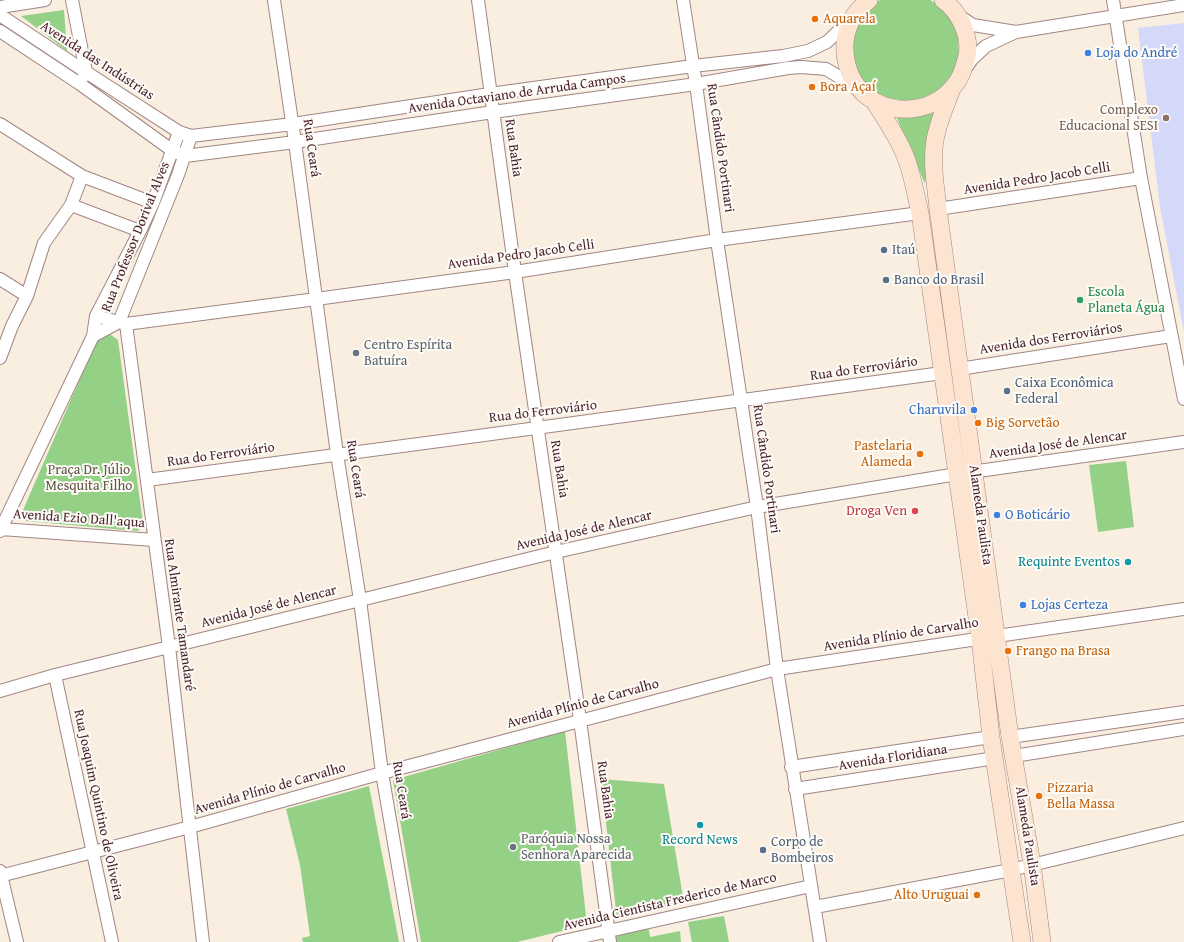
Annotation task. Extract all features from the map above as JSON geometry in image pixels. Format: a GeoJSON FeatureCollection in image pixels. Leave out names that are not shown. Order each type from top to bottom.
{"type":"FeatureCollection","features":[{"type":"Feature","properties":{"kind":"main road"},"geometry":{"type":"LineString","coordinates":[[867,95],[889,107],[906,110],[923,107],[938,100],[952,89],[963,72],[967,53],[966,34],[958,16],[943,0]]}},
{"type":"Feature","properties":{"kind":"main road","name":"Alameda Paulista"},"geometry":{"type":"LineString","coordinates":[[860,7],[846,34],[844,49],[846,64],[852,78],[867,95],[892,130],[903,150],[912,174],[920,213],[980,639],[991,737],[1022,942]]}},
{"type":"Feature","properties":{"kind":"main road","name":"Alameda Paulista"},"geometry":{"type":"LineString","coordinates":[[952,89],[941,118],[935,140],[934,162],[938,209],[1010,737],[1032,864],[1042,942]]}},
{"type":"Feature","properties":{"kind":"street"},"geometry":{"type":"LineString","coordinates":[[0,7],[45,0]]}},
{"type":"Feature","properties":{"kind":"street"},"geometry":{"type":"LineString","coordinates":[[72,0],[86,72],[80,84]]}},
{"type":"Feature","properties":{"kind":"street","name":"Rua Ceará"},"geometry":{"type":"LineString","coordinates":[[274,0],[293,124],[337,454],[360,600],[382,773],[411,942]]}},
{"type":"Feature","properties":{"kind":"street","name":"Rua Bahia"},"geometry":{"type":"LineString","coordinates":[[478,0],[537,428],[580,720],[609,936]]}},
{"type":"Feature","properties":{"kind":"street","name":"Rua Cândido Portinari"},"geometry":{"type":"LineString","coordinates":[[683,0],[694,66],[717,240],[757,507],[777,670],[791,767],[820,942]]}},
{"type":"Feature","properties":{"kind":"street"},"geometry":{"type":"LineString","coordinates":[[1113,0],[1141,178],[1184,399]]}},
{"type":"Feature","properties":{"kind":"street"},"geometry":{"type":"LineString","coordinates":[[963,72],[972,59],[986,46],[1016,32],[1184,5]]}},
{"type":"Feature","properties":{"kind":"street","name":"Avenida Octaviano de Arruda Campos"},"geometry":{"type":"LineString","coordinates":[[179,132],[191,136],[293,124],[490,94],[694,66],[783,56],[808,51],[827,42],[860,7]]}},
{"type":"Feature","properties":{"kind":"street","name":"Avenida das Indústrias"},"geometry":{"type":"LineString","coordinates":[[0,15],[179,132]]}},
{"type":"Feature","properties":{"kind":"street"},"geometry":{"type":"LineString","coordinates":[[958,16],[973,25],[1016,32]]}},
{"type":"Feature","properties":{"kind":"street","name":"Avenida das Indústrias"},"geometry":{"type":"LineString","coordinates":[[0,31],[80,84],[173,151]]}},
{"type":"Feature","properties":{"kind":"street","name":"Avenida Octaviano de Arruda Campos"},"geometry":{"type":"LineString","coordinates":[[173,151],[185,156],[295,142],[493,112],[696,84],[801,67],[826,68],[867,95]]}},
{"type":"Feature","properties":{"kind":"street"},"geometry":{"type":"LineString","coordinates":[[0,124],[82,176],[153,202]]}},
{"type":"Feature","properties":{"kind":"street","name":"Rua Professor Dorival Alves"},"geometry":{"type":"LineString","coordinates":[[1,530],[93,336],[96,316],[140,231],[153,202],[179,132]]}},
{"type":"Feature","properties":{"kind":"street","name":"Rua Professor Dorival Alves"},"geometry":{"type":"LineString","coordinates":[[93,336],[123,323],[191,136]]}},
{"type":"Feature","properties":{"kind":"street"},"geometry":{"type":"LineString","coordinates":[[0,358],[12,326],[27,296],[44,243],[71,205],[82,176]]}},
{"type":"Feature","properties":{"kind":"street","name":"Avenida Pedro Jacob Celli"},"geometry":{"type":"LineString","coordinates":[[938,209],[1141,178]]}},
{"type":"Feature","properties":{"kind":"street"},"geometry":{"type":"LineString","coordinates":[[71,205],[140,231]]}},
{"type":"Feature","properties":{"kind":"street","name":"Avenida Pedro Jacob Celli"},"geometry":{"type":"LineString","coordinates":[[123,323],[515,272],[717,240],[920,213]]}},
{"type":"Feature","properties":{"kind":"street"},"geometry":{"type":"LineString","coordinates":[[0,279],[27,296]]}},
{"type":"Feature","properties":{"kind":"street"},"geometry":{"type":"LineString","coordinates":[[96,316],[123,323]]}},
{"type":"Feature","properties":{"kind":"street","name":"Rua Almirante Tamandaré"},"geometry":{"type":"LineString","coordinates":[[123,323],[147,480],[169,647],[203,942]]}},
{"type":"Feature","properties":{"kind":"street","name":"Avenida dos Ferroviários"},"geometry":{"type":"LineString","coordinates":[[959,368],[1171,336]]}},
{"type":"Feature","properties":{"kind":"street","name":"Rua do Ferroviário"},"geometry":{"type":"LineString","coordinates":[[147,480],[741,402],[942,373]]}},
{"type":"Feature","properties":{"kind":"street","name":"Avenida José de Alencar"},"geometry":{"type":"LineString","coordinates":[[0,691],[55,675],[556,552],[757,507],[957,474],[1184,442]]}},
{"type":"Feature","properties":{"kind":"street","name":"Avenida Ezio Dall'aqua"},"geometry":{"type":"LineString","coordinates":[[1,530],[154,540]]}},
{"type":"Feature","properties":{"kind":"street","name":"Avenida Plínio de Carvalho"},"geometry":{"type":"LineString","coordinates":[[0,874],[92,852],[580,720],[777,670],[1184,609]]}},
{"type":"Feature","properties":{"kind":"street","name":"Rua Joaquim Quintino de Oliveira"},"geometry":{"type":"LineString","coordinates":[[55,675],[112,942]]}},
{"type":"Feature","properties":{"kind":"street"},"geometry":{"type":"LineString","coordinates":[[1010,737],[1184,712]]}},
{"type":"Feature","properties":{"kind":"street"},"geometry":{"type":"LineString","coordinates":[[1014,756],[1184,730]]}},
{"type":"Feature","properties":{"kind":"street","name":"Avenida Floridiana"},"geometry":{"type":"LineString","coordinates":[[791,767],[991,737]]}},
{"type":"Feature","properties":{"kind":"street","name":"Avenida Floridiana"},"geometry":{"type":"LineString","coordinates":[[795,789],[995,758]]}},
{"type":"Feature","properties":{"kind":"street"},"geometry":{"type":"LineString","coordinates":[[815,907],[1011,870],[1184,828]]}},
{"type":"Feature","properties":{"kind":"street"},"geometry":{"type":"LineString","coordinates":[[0,874],[17,942]]}},
{"type":"Feature","properties":{"kind":"street","name":"Avenida Cientista Frederico de Marco"},"geometry":{"type":"LineString","coordinates":[[559,942],[609,936],[811,886]]}},
{"type":"Feature","properties":{"kind":"shaded area","name":"Complexo Educacional SESI"},"geometry":{"type":"Polygon","coordinates":[[[1184,23],[1184,332],[1160,207],[1138,28],[1184,23]]]}},
{"type":"Feature","properties":{"kind":"green space"},"geometry":{"type":"Polygon","coordinates":[[[880,0],[930,0],[939,5],[952,19],[958,37],[959,56],[952,74],[941,88],[924,98],[906,101],[887,98],[870,89],[858,75],[851,57],[857,21],[869,6],[880,0]]]}},
{"type":"Feature","properties":{"kind":"green space"},"geometry":{"type":"Polygon","coordinates":[[[64,10],[67,51],[21,16],[64,10]]]}},
{"type":"Feature","properties":{"kind":"green space"},"geometry":{"type":"Polygon","coordinates":[[[934,113],[925,184],[897,118],[934,113]]]}},
{"type":"Feature","properties":{"kind":"green space","name":"Praça Dr. Júlio Mesquita Filho"},"geometry":{"type":"Polygon","coordinates":[[[106,335],[111,335],[118,340],[143,523],[142,528],[137,531],[26,521],[22,517],[23,510],[96,342],[99,338],[106,335]]]}},
{"type":"Feature","properties":{"kind":"green space"},"geometry":{"type":"Polygon","coordinates":[[[1126,461],[1134,527],[1098,532],[1089,465],[1126,461]]]}},
{"type":"Feature","properties":{"kind":"green space"},"geometry":{"type":"Polygon","coordinates":[[[565,731],[587,925],[517,942],[421,942],[393,780],[565,731]]]}},
{"type":"Feature","properties":{"kind":"green space"},"geometry":{"type":"Polygon","coordinates":[[[601,779],[664,784],[684,903],[617,919],[601,779]]]}},
{"type":"Feature","properties":{"kind":"green space"},"geometry":{"type":"Polygon","coordinates":[[[369,786],[399,942],[303,942],[302,938],[310,936],[300,865],[286,809],[369,786]]]}},
{"type":"Feature","properties":{"kind":"green space"},"geometry":{"type":"Polygon","coordinates":[[[724,916],[729,942],[692,942],[688,922],[724,916]]]}},
{"type":"Feature","properties":{"kind":"green space"},"geometry":{"type":"Polygon","coordinates":[[[648,925],[650,937],[680,931],[681,942],[616,942],[615,934],[648,925]]]}},
{"type":"Feature","properties":{"kind":"place","name":"Aquarela"},"geometry":{"type":"Point","coordinates":[815,19]}},
{"type":"Feature","properties":{"kind":"place","name":"Loja do André"},"geometry":{"type":"Point","coordinates":[1088,53]}},
{"type":"Feature","properties":{"kind":"place","name":"Bora Açaí"},"geometry":{"type":"Point","coordinates":[812,87]}},
{"type":"Feature","properties":{"kind":"place","name":"Complexo Educacional SESI"},"geometry":{"type":"Point","coordinates":[1166,118]}},
{"type":"Feature","properties":{"kind":"place","name":"Itaú"},"geometry":{"type":"Point","coordinates":[884,250]}},
{"type":"Feature","properties":{"kind":"place","name":"Banco do Brasil"},"geometry":{"type":"Point","coordinates":[886,280]}},
{"type":"Feature","properties":{"kind":"place","name":"Escola Planeta Água"},"geometry":{"type":"Point","coordinates":[1080,300]}},
{"type":"Feature","properties":{"kind":"place","name":"Centro Espírita Batuíra"},"geometry":{"type":"Point","coordinates":[356,353]}},
{"type":"Feature","properties":{"kind":"place","name":"Caixa Econômica Federal"},"geometry":{"type":"Point","coordinates":[1007,391]}},
{"type":"Feature","properties":{"kind":"place","name":"Charuvila"},"geometry":{"type":"Point","coordinates":[974,410]}},
{"type":"Feature","properties":{"kind":"place","name":"Big Sorvetão"},"geometry":{"type":"Point","coordinates":[978,423]}},
{"type":"Feature","properties":{"kind":"place","name":"Pastelaria Alameda"},"geometry":{"type":"Point","coordinates":[920,454]}},
{"type":"Feature","properties":{"kind":"place","name":"Droga Ven"},"geometry":{"type":"Point","coordinates":[915,511]}},
{"type":"Feature","properties":{"kind":"place","name":"O Boticário"},"geometry":{"type":"Point","coordinates":[997,515]}},
{"type":"Feature","properties":{"kind":"place","name":"Requinte Eventos"},"geometry":{"type":"Point","coordinates":[1128,562]}},
{"type":"Feature","properties":{"kind":"place","name":"Lojas Certeza"},"geometry":{"type":"Point","coordinates":[1023,605]}},
{"type":"Feature","properties":{"kind":"place","name":"Frango na Brasa"},"geometry":{"type":"Point","coordinates":[1008,651]}},
{"type":"Feature","properties":{"kind":"place","name":"Pizzaria Bella Massa"},"geometry":{"type":"Point","coordinates":[1039,796]}},
{"type":"Feature","properties":{"kind":"place","name":"Record News"},"geometry":{"type":"Point","coordinates":[700,825]}},
{"type":"Feature","properties":{"kind":"place","name":"Paróquia Nossa Senhora Aparecida"},"geometry":{"type":"Point","coordinates":[513,847]}},
{"type":"Feature","properties":{"kind":"place","name":"Corpo de Bombeiros"},"geometry":{"type":"Point","coordinates":[763,850]}},
{"type":"Feature","properties":{"kind":"place","name":"Alto Uruguai"},"geometry":{"type":"Point","coordinates":[977,895]}}]}
